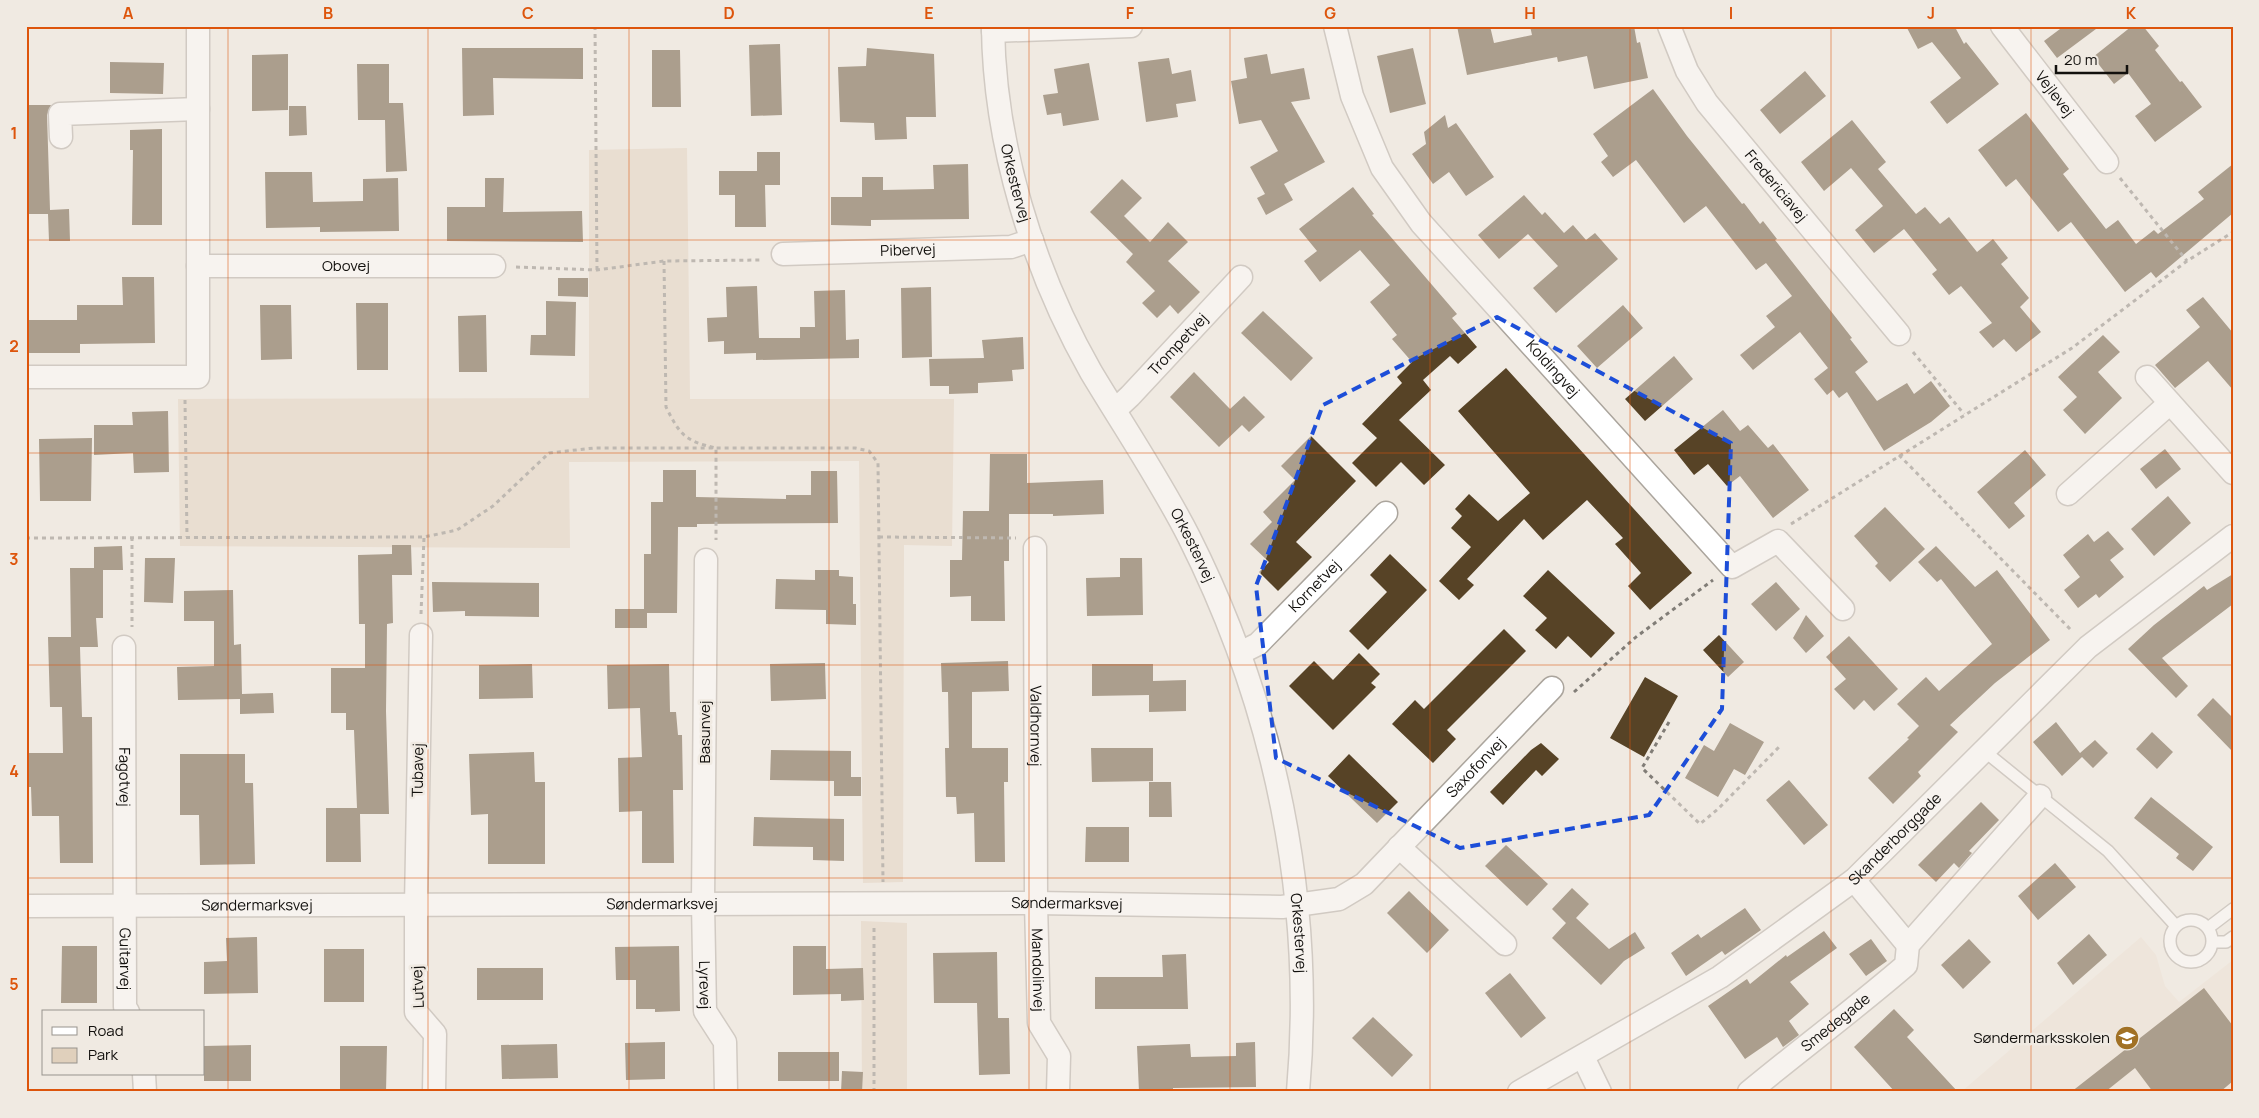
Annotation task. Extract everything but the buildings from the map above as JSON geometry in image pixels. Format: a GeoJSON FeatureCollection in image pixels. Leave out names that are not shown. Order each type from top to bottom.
{"type":"FeatureCollection","features":[{"type":"Feature","properties":{"kind":"street"},"geometry":{"type":"LineString","coordinates":[[26,377],[198,377],[198,26]]}},
{"type":"Feature","properties":{"kind":"street"},"geometry":{"type":"LineString","coordinates":[[992,29],[1131,26]]}},
{"type":"Feature","properties":{"kind":"street","name":"Koldingvej"},"geometry":{"type":"LineString","coordinates":[[1335,26],[1352,96],[1382,168],[1421,223],[1732,566]]}},
{"type":"Feature","properties":{"kind":"street","name":"Fredericiavej"},"geometry":{"type":"LineString","coordinates":[[1669,26],[1687,71],[1707,103],[1899,334]]}},
{"type":"Feature","properties":{"kind":"street","name":"Vejlevej"},"geometry":{"type":"LineString","coordinates":[[2002,26],[2106,162]]}},
{"type":"Feature","properties":{"kind":"street","name":"Orkestervej"},"geometry":{"type":"LineString","coordinates":[[992,29],[1004,133],[1016,190],[1032,240],[1070,330],[1091,371],[1169,498],[1208,577],[1240,653],[1267,739],[1289,844],[1302,953],[1302,1007],[1298,1092]]}},
{"type":"Feature","properties":{"kind":"street"},"geometry":{"type":"LineString","coordinates":[[61,137],[60,114],[198,109]]}},
{"type":"Feature","properties":{"kind":"street","name":"Pibervej"},"geometry":{"type":"LineString","coordinates":[[783,254],[1011,247],[1032,240]]}},
{"type":"Feature","properties":{"kind":"street","name":"Obovej"},"geometry":{"type":"LineString","coordinates":[[198,266],[494,266]]}},
{"type":"Feature","properties":{"kind":"street","name":"Trompetvej"},"geometry":{"type":"LineString","coordinates":[[1115,410],[1241,277]]}},
{"type":"Feature","properties":{"kind":"street"},"geometry":{"type":"LineString","coordinates":[[2147,378],[2233,473]]}},
{"type":"Feature","properties":{"kind":"street"},"geometry":{"type":"LineString","coordinates":[[2068,494],[2170,403]]}},
{"type":"Feature","properties":{"kind":"street","name":"Kornetvej"},"geometry":{"type":"LineString","coordinates":[[1240,653],[1258,644],[1386,513]]}},
{"type":"Feature","properties":{"kind":"street","name":"Skanderborggade"},"geometry":{"type":"LineString","coordinates":[[1519,1092],[1720,977],[1854,880],[2088,647],[2233,536]]}},
{"type":"Feature","properties":{"kind":"street"},"geometry":{"type":"LineString","coordinates":[[1732,566],[1778,541],[1843,609]]}},
{"type":"Feature","properties":{"kind":"street","name":"Valdhornvej"},"geometry":{"type":"LineString","coordinates":[[1035,548],[1036,902]]}},
{"type":"Feature","properties":{"kind":"street","name":"Basunvej"},"geometry":{"type":"LineString","coordinates":[[703,903],[706,560]]}},
{"type":"Feature","properties":{"kind":"street","name":"Tubavej"},"geometry":{"type":"LineString","coordinates":[[416,906],[421,635]]}},
{"type":"Feature","properties":{"kind":"street","name":"Fagotvej"},"geometry":{"type":"LineString","coordinates":[[124,647],[125,906]]}},
{"type":"Feature","properties":{"kind":"street","name":"Saxofonvej"},"geometry":{"type":"LineString","coordinates":[[1297,905],[1338,899],[1364,884],[1552,688]]}},
{"type":"Feature","properties":{"kind":"street","name":"Smedegade"},"geometry":{"type":"LineString","coordinates":[[1750,1092],[1851,1012],[1906,965],[1908,945],[2040,796]]}},
{"type":"Feature","properties":{"kind":"street"},"geometry":{"type":"LineString","coordinates":[[1399,847],[1505,944]]}},
{"type":"Feature","properties":{"kind":"street"},"geometry":{"type":"LineString","coordinates":[[1854,880],[1908,945]]}},
{"type":"Feature","properties":{"kind":"street","name":"Søndermarksvej"},"geometry":{"type":"LineString","coordinates":[[26,906],[416,906],[1036,902],[1282,907],[1297,905]]}},
{"type":"Feature","properties":{"kind":"street","name":"Mandolinvej"},"geometry":{"type":"LineString","coordinates":[[1036,902],[1039,1023],[1059,1056],[1058,1092]]}},
{"type":"Feature","properties":{"kind":"street","name":"Lyrevej"},"geometry":{"type":"LineString","coordinates":[[703,903],[705,1011],[725,1042],[726,1092]]}},
{"type":"Feature","properties":{"kind":"street","name":"Guitarvej"},"geometry":{"type":"LineString","coordinates":[[125,906],[125,1007],[127,1010]]}},
{"type":"Feature","properties":{"kind":"street","name":"Lutvej"},"geometry":{"type":"LineString","coordinates":[[416,906],[416,1012],[435,1034],[434,1092]]}},
{"type":"Feature","properties":{"kind":"street"},"geometry":{"type":"LineString","coordinates":[[1583,1057],[1600,1092]]}},
{"type":"Feature","properties":{"kind":"street"},"geometry":{"type":"LineString","coordinates":[[144,1076],[145,1092]]}},
{"type":"Feature","properties":{"kind":"lane"},"geometry":{"type":"LineString","coordinates":[[1983,750],[2108,851],[2176,926]]}},
{"type":"Feature","properties":{"kind":"lane"},"geometry":{"type":"LineString","coordinates":[[2208,928],[2233,908]]}},
{"type":"Feature","properties":{"kind":"lane"},"geometry":{"type":"LineString","coordinates":[[2194,919],[2208,928],[2213,942],[2208,954],[2203,958],[2192,962],[2181,959],[2171,948],[2170,941],[2176,926],[2182,921],[2194,919]]}},
{"type":"Feature","properties":{"kind":"lane"},"geometry":{"type":"LineString","coordinates":[[2213,942],[2226,942],[2233,938]]}},
{"type":"Feature","properties":{"kind":"path"},"geometry":{"type":"LineString","coordinates":[[594,26],[597,270]]}},
{"type":"Feature","properties":{"kind":"path"},"geometry":{"type":"LineString","coordinates":[[2106,162],[2187,262]]}},
{"type":"Feature","properties":{"kind":"path"},"geometry":{"type":"LineString","coordinates":[[1778,541],[1788,527],[1964,414],[2072,348],[2187,262],[2233,232]]}},
{"type":"Feature","properties":{"kind":"path"},"geometry":{"type":"LineString","coordinates":[[494,266],[597,270],[664,261],[770,260],[783,254]]}},
{"type":"Feature","properties":{"kind":"path"},"geometry":{"type":"LineString","coordinates":[[664,261],[666,407],[677,428],[694,443],[716,448]]}},
{"type":"Feature","properties":{"kind":"path"},"geometry":{"type":"LineString","coordinates":[[1899,334],[1964,414]]}},
{"type":"Feature","properties":{"kind":"path"},"geometry":{"type":"LineString","coordinates":[[185,377],[187,537]]}},
{"type":"Feature","properties":{"kind":"path"},"geometry":{"type":"LineString","coordinates":[[26,538],[424,537],[457,530],[493,506],[549,453],[594,448],[855,448],[869,451],[878,463],[882,903],[882,917],[874,925],[874,1092]]}},
{"type":"Feature","properties":{"kind":"path"},"geometry":{"type":"LineString","coordinates":[[706,560],[716,544],[716,448]]}},
{"type":"Feature","properties":{"kind":"path"},"geometry":{"type":"LineString","coordinates":[[1899,456],[2088,647]]}},
{"type":"Feature","properties":{"kind":"path"},"geometry":{"type":"LineString","coordinates":[[124,647],[132,632],[132,537]]}},
{"type":"Feature","properties":{"kind":"path"},"geometry":{"type":"LineString","coordinates":[[421,635],[424,537]]}},
{"type":"Feature","properties":{"kind":"path"},"geometry":{"type":"LineString","coordinates":[[879,537],[1022,538],[1035,548]]}},
{"type":"Feature","properties":{"kind":"path"},"geometry":{"type":"LineString","coordinates":[[1552,688],[1571,694],[1636,637],[1732,566]]}},
{"type":"Feature","properties":{"kind":"path"},"geometry":{"type":"LineString","coordinates":[[1669,722],[1642,768],[1700,824],[1718,809],[1781,745]]}},
{"type":"Feature","properties":{"kind":"highlighted area"},"geometry":{"type":"Polygon","coordinates":[[[1497,317],[1731,443],[1722,709],[1649,815],[1460,848],[1276,758],[1256,586],[1323,405],[1497,317]]]}},
{"type":"Feature","properties":{"kind":"shaded area","name":"Søndermarksskolen"},"geometry":{"type":"Polygon","coordinates":[[[2141,937],[2156,955],[2165,986],[2179,1002],[2233,960],[2233,1092],[1961,1092],[2141,937]]]}},
{"type":"Feature","properties":{"kind":"green space"},"geometry":{"type":"Polygon","coordinates":[[[687,148],[690,399],[954,399],[952,546],[904,545],[903,882],[863,883],[859,461],[569,462],[570,548],[180,546],[178,399],[589,398],[589,150],[687,148]]]}},
{"type":"Feature","properties":{"kind":"green space"},"geometry":{"type":"Polygon","coordinates":[[[861,921],[907,923],[907,1092],[862,1092],[861,921]]]}},
{"type":"Feature","properties":{"kind":"place","name":"Søndermarksskolen"},"geometry":{"type":"Point","coordinates":[2127,1038]}}]}
